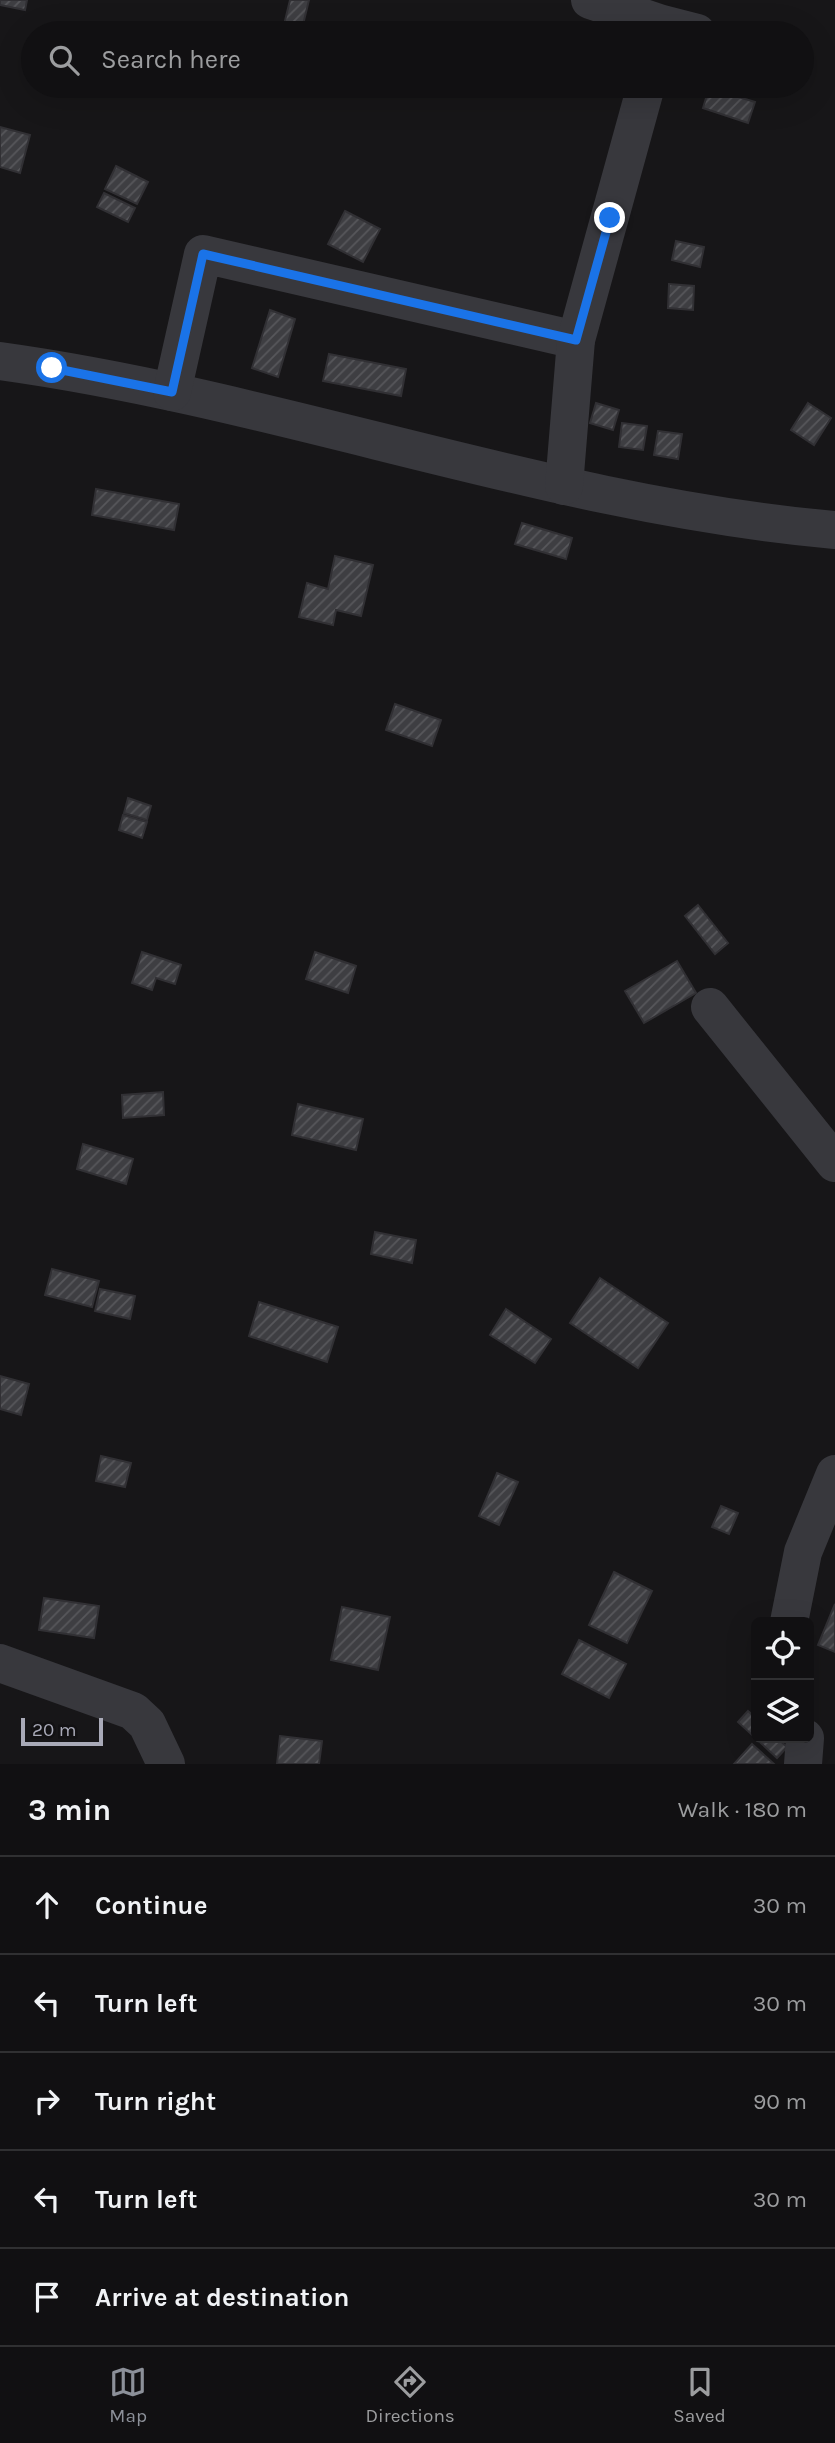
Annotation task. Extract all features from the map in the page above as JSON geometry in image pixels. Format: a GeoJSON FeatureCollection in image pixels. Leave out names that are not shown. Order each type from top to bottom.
{"type":"FeatureCollection","features":[{"type":"Feature","properties":{"kind":"street"},"geometry":{"type":"LineString","coordinates":[[590,0],[648,21]]}},
{"type":"Feature","properties":{"kind":"street"},"geometry":{"type":"LineString","coordinates":[[564,486],[576,340],[643,98]]}},
{"type":"Feature","properties":{"kind":"street"},"geometry":{"type":"LineString","coordinates":[[172,392],[203,254],[576,340]]}},
{"type":"Feature","properties":{"kind":"street"},"geometry":{"type":"LineString","coordinates":[[0,361],[52,368],[172,392],[564,486],[689,512],[835,530]]}},
{"type":"Feature","properties":{"kind":"street"},"geometry":{"type":"LineString","coordinates":[[710,1007],[835,1163]]}},
{"type":"Feature","properties":{"kind":"street"},"geometry":{"type":"LineString","coordinates":[[790,1617],[803,1552],[835,1474]]}},
{"type":"Feature","properties":{"kind":"street"},"geometry":{"type":"LineString","coordinates":[[0,1663],[133,1711],[147,1724],[166,1764]]}},
{"type":"Feature","properties":{"kind":"street"},"geometry":{"type":"LineString","coordinates":[[803,1764],[805,1743]]}},
{"type":"Feature","properties":{"kind":"building"},"geometry":{"type":"Polygon","coordinates":[[[0,0],[27,0],[25,10],[0,5],[0,0]]]}},
{"type":"Feature","properties":{"kind":"building"},"geometry":{"type":"Polygon","coordinates":[[[290,0],[309,0],[304,21],[285,21],[290,0]]]}},
{"type":"Feature","properties":{"kind":"building"},"geometry":{"type":"Polygon","coordinates":[[[706,98],[742,98],[755,102],[748,123],[703,108],[706,98]]]}},
{"type":"Feature","properties":{"kind":"building"},"geometry":{"type":"Polygon","coordinates":[[[0,127],[30,135],[20,173],[0,167],[0,127]]]}},
{"type":"Feature","properties":{"kind":"building"},"geometry":{"type":"Polygon","coordinates":[[[116,166],[148,182],[137,204],[105,189],[116,166]]]}},
{"type":"Feature","properties":{"kind":"building"},"geometry":{"type":"Polygon","coordinates":[[[104,193],[135,208],[128,222],[97,207],[104,193]]]}},
{"type":"Feature","properties":{"kind":"building"},"geometry":{"type":"Polygon","coordinates":[[[345,211],[380,229],[363,262],[328,244],[345,211]]]}},
{"type":"Feature","properties":{"kind":"building"},"geometry":{"type":"Polygon","coordinates":[[[676,241],[704,247],[700,267],[672,260],[676,241]]]}},
{"type":"Feature","properties":{"kind":"building"},"geometry":{"type":"Polygon","coordinates":[[[669,284],[694,286],[693,310],[668,308],[669,284]]]}},
{"type":"Feature","properties":{"kind":"building"},"geometry":{"type":"Polygon","coordinates":[[[270,310],[295,319],[278,377],[252,368],[270,310]]]}},
{"type":"Feature","properties":{"kind":"building"},"geometry":{"type":"Polygon","coordinates":[[[329,354],[406,369],[401,396],[323,381],[329,354]]]}},
{"type":"Feature","properties":{"kind":"building"},"geometry":{"type":"Polygon","coordinates":[[[596,403],[619,410],[613,430],[590,423],[596,403]]]}},
{"type":"Feature","properties":{"kind":"building"},"geometry":{"type":"Polygon","coordinates":[[[808,403],[831,418],[814,445],[791,430],[808,403]]]}},
{"type":"Feature","properties":{"kind":"building"},"geometry":{"type":"Polygon","coordinates":[[[622,423],[647,426],[643,450],[619,447],[622,423]]]}},
{"type":"Feature","properties":{"kind":"building"},"geometry":{"type":"Polygon","coordinates":[[[658,431],[682,434],[678,459],[654,455],[658,431]]]}},
{"type":"Feature","properties":{"kind":"building"},"geometry":{"type":"Polygon","coordinates":[[[96,489],[179,504],[174,530],[92,515],[96,489]]]}},
{"type":"Feature","properties":{"kind":"building"},"geometry":{"type":"Polygon","coordinates":[[[522,523],[572,538],[566,559],[515,544],[522,523]]]}},
{"type":"Feature","properties":{"kind":"building"},"geometry":{"type":"Polygon","coordinates":[[[335,556],[373,565],[361,616],[336,610],[333,625],[299,617],[307,583],[328,589],[335,556]]]}},
{"type":"Feature","properties":{"kind":"building"},"geometry":{"type":"Polygon","coordinates":[[[395,704],[441,720],[432,746],[386,730],[395,704]]]}},
{"type":"Feature","properties":{"kind":"building"},"geometry":{"type":"Polygon","coordinates":[[[128,798],[151,806],[147,820],[124,813],[128,798]]]}},
{"type":"Feature","properties":{"kind":"building"},"geometry":{"type":"Polygon","coordinates":[[[123,815],[147,822],[142,838],[119,830],[123,815]]]}},
{"type":"Feature","properties":{"kind":"building"},"geometry":{"type":"Polygon","coordinates":[[[698,905],[728,943],[715,954],[685,916],[698,905]]]}},
{"type":"Feature","properties":{"kind":"building"},"geometry":{"type":"Polygon","coordinates":[[[142,952],[181,965],[175,984],[156,978],[152,990],[132,983],[142,952]]]}},
{"type":"Feature","properties":{"kind":"building"},"geometry":{"type":"Polygon","coordinates":[[[315,952],[356,966],[348,993],[306,979],[315,952]]]}},
{"type":"Feature","properties":{"kind":"building"},"geometry":{"type":"Polygon","coordinates":[[[677,961],[696,993],[644,1023],[625,991],[677,961]]]}},
{"type":"Feature","properties":{"kind":"building"},"geometry":{"type":"Polygon","coordinates":[[[163,1092],[164,1115],[123,1118],[122,1095],[163,1092]]]}},
{"type":"Feature","properties":{"kind":"building"},"geometry":{"type":"Polygon","coordinates":[[[298,1104],[363,1119],[356,1150],[292,1135],[298,1104]]]}},
{"type":"Feature","properties":{"kind":"building"},"geometry":{"type":"Polygon","coordinates":[[[83,1144],[133,1159],[126,1184],[77,1169],[83,1144]]]}},
{"type":"Feature","properties":{"kind":"building"},"geometry":{"type":"Polygon","coordinates":[[[375,1232],[416,1240],[412,1263],[371,1254],[375,1232]]]}},
{"type":"Feature","properties":{"kind":"building"},"geometry":{"type":"Polygon","coordinates":[[[52,1269],[99,1281],[92,1307],[45,1295],[52,1269]]]}},
{"type":"Feature","properties":{"kind":"building"},"geometry":{"type":"Polygon","coordinates":[[[600,1278],[668,1323],[638,1368],[570,1323],[600,1278]]]}},
{"type":"Feature","properties":{"kind":"building"},"geometry":{"type":"Polygon","coordinates":[[[100,1289],[135,1296],[130,1319],[95,1311],[100,1289]]]}},
{"type":"Feature","properties":{"kind":"building"},"geometry":{"type":"Polygon","coordinates":[[[259,1302],[338,1327],[327,1362],[249,1336],[259,1302]]]}},
{"type":"Feature","properties":{"kind":"building"},"geometry":{"type":"Polygon","coordinates":[[[506,1309],[551,1339],[535,1363],[490,1335],[506,1309]]]}},
{"type":"Feature","properties":{"kind":"building"},"geometry":{"type":"Polygon","coordinates":[[[0,1376],[29,1384],[21,1415],[0,1409],[0,1376]]]}},
{"type":"Feature","properties":{"kind":"building"},"geometry":{"type":"Polygon","coordinates":[[[101,1456],[131,1463],[125,1487],[96,1481],[101,1456]]]}},
{"type":"Feature","properties":{"kind":"building"},"geometry":{"type":"Polygon","coordinates":[[[497,1473],[518,1482],[499,1525],[479,1516],[497,1473]]]}},
{"type":"Feature","properties":{"kind":"building"},"geometry":{"type":"Polygon","coordinates":[[[721,1506],[738,1513],[729,1534],[712,1527],[721,1506]]]}},
{"type":"Feature","properties":{"kind":"building"},"geometry":{"type":"Polygon","coordinates":[[[614,1572],[652,1591],[627,1643],[589,1625],[614,1572]]]}},
{"type":"Feature","properties":{"kind":"building"},"geometry":{"type":"Polygon","coordinates":[[[44,1598],[99,1606],[94,1638],[39,1630],[44,1598]]]}},
{"type":"Feature","properties":{"kind":"building"},"geometry":{"type":"Polygon","coordinates":[[[835,1604],[835,1652],[818,1645],[835,1604]]]}},
{"type":"Feature","properties":{"kind":"building"},"geometry":{"type":"Polygon","coordinates":[[[342,1607],[390,1617],[378,1670],[331,1660],[342,1607]]]}},
{"type":"Feature","properties":{"kind":"building"},"geometry":{"type":"Polygon","coordinates":[[[579,1640],[626,1664],[609,1698],[562,1674],[579,1640]]]}},
{"type":"Feature","properties":{"kind":"building"},"geometry":{"type":"Polygon","coordinates":[[[748,1711],[751,1714],[751,1734],[738,1722],[748,1711]]]}},
{"type":"Feature","properties":{"kind":"building"},"geometry":{"type":"Polygon","coordinates":[[[280,1736],[322,1741],[319,1764],[277,1764],[280,1736]]]}},
{"type":"Feature","properties":{"kind":"building"},"geometry":{"type":"Polygon","coordinates":[[[761,1743],[783,1743],[787,1747],[777,1758],[761,1743]]]}},
{"type":"Feature","properties":{"kind":"building"},"geometry":{"type":"Polygon","coordinates":[[[752,1744],[774,1764],[734,1764],[752,1744]]]}},
{"type":"Feature","properties":{"kind":"route"},"geometry":{"type":"LineString","coordinates":[[52,368],[172,392],[203,254],[576,340],[610,218]]}}]}
